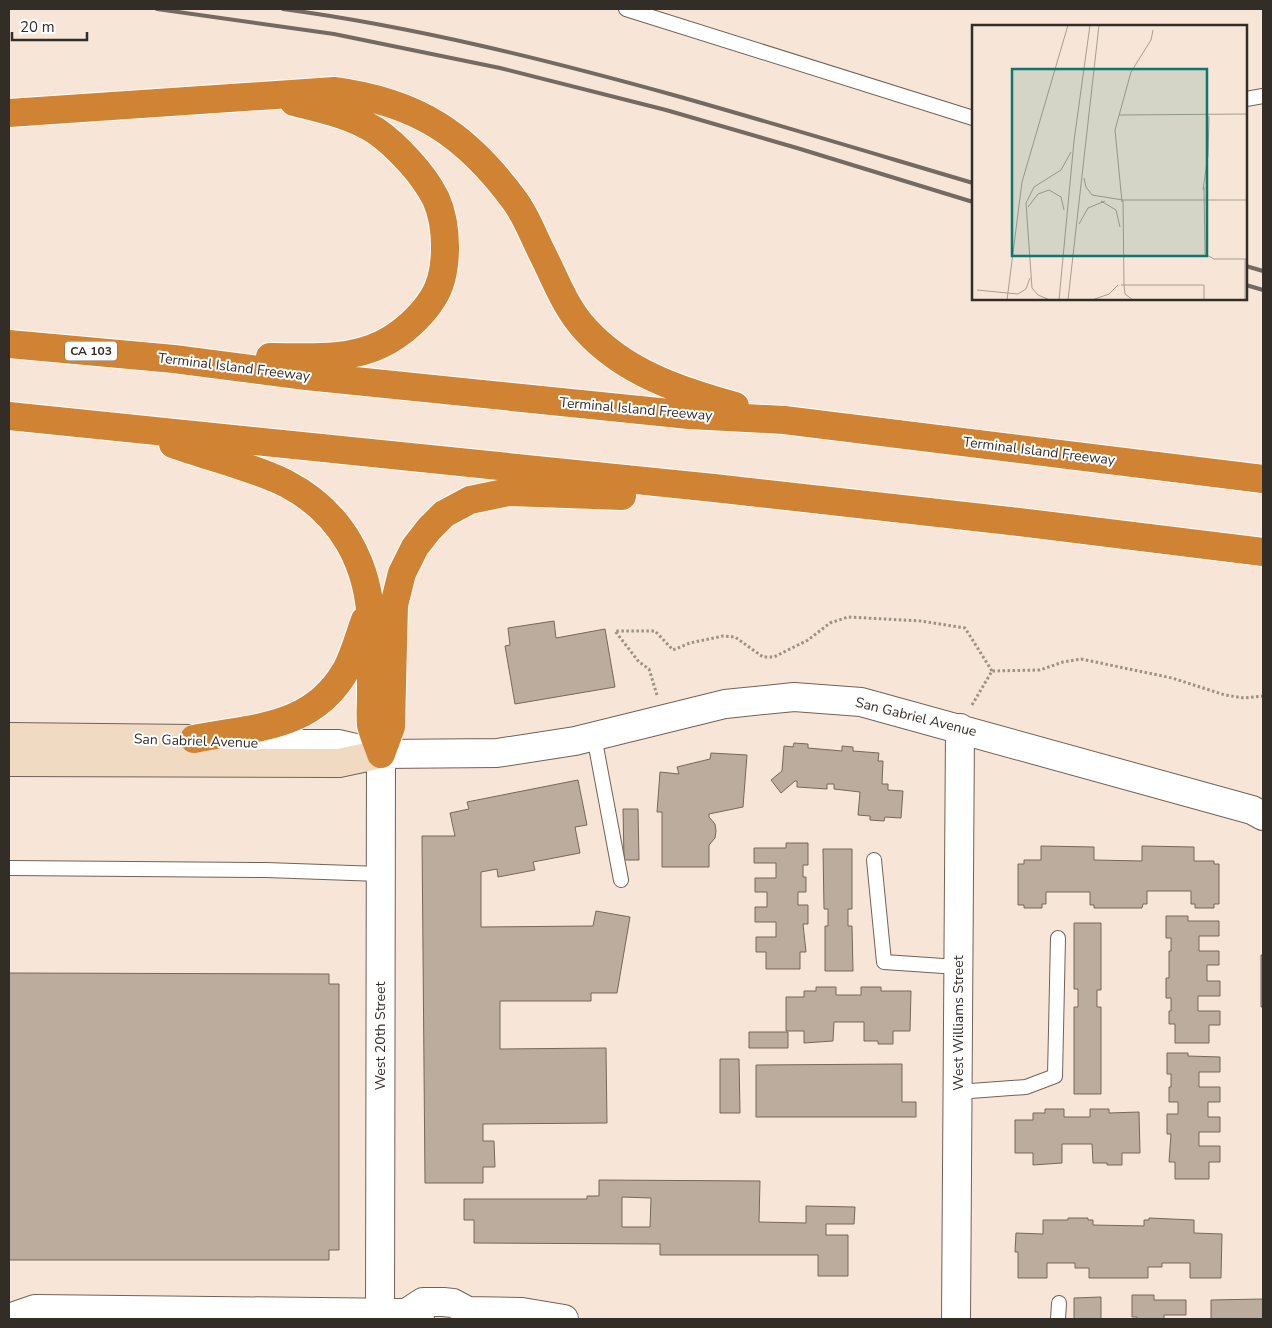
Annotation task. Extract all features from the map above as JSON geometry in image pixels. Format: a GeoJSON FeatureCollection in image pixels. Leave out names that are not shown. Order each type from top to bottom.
{"type":"FeatureCollection","features":[{"type":"Feature","properties":{"kind":"highway"},"geometry":{"type":"LineString","coordinates":[[9,113],[334,91],[384,100],[427,118],[449,131],[494,174],[516,202],[573,315],[600,344],[629,366],[665,384],[702,397],[784,420]]}},
{"type":"Feature","properties":{"kind":"highway"},"geometry":{"type":"LineString","coordinates":[[174,358],[339,356],[362,351],[381,344],[400,333],[419,315],[433,297],[441,276],[446,252],[445,232],[436,200],[423,177],[401,152],[377,132],[361,123],[330,110],[268,95]]}},
{"type":"Feature","properties":{"kind":"highway","name":"Terminal Island Freeway"},"geometry":{"type":"LineString","coordinates":[[9,344],[174,358],[335,379],[679,414],[784,420],[1263,479]]}},
{"type":"Feature","properties":{"kind":"highway"},"geometry":{"type":"LineString","coordinates":[[9,416],[714,488],[1019,522],[1263,552]]}},
{"type":"Feature","properties":{"kind":"highway"},"geometry":{"type":"LineString","coordinates":[[136,430],[205,456],[258,472],[287,484],[328,514],[344,535],[356,554],[365,578],[371,604],[371,726],[381,754]]}},
{"type":"Feature","properties":{"kind":"highway"},"geometry":{"type":"LineString","coordinates":[[381,754],[391,727],[394,605],[402,573],[415,547],[444,514],[470,500],[509,492],[627,496],[714,488]]}},
{"type":"Feature","properties":{"kind":"highway"},"geometry":{"type":"LineString","coordinates":[[194,739],[274,725],[293,719],[311,708],[334,688],[346,669],[371,604]]}},
{"type":"Feature","properties":{"kind":"main road","name":"San Gabriel Avenue"},"geometry":{"type":"LineString","coordinates":[[9,738],[194,739]]}},
{"type":"Feature","properties":{"kind":"main road","name":"San Gabriel Avenue"},"geometry":{"type":"LineString","coordinates":[[9,762],[339,763],[381,754]]}},
{"type":"Feature","properties":{"kind":"street","name":"San Gabriel Avenue"},"geometry":{"type":"LineString","coordinates":[[194,739],[246,744],[338,744],[381,754],[497,753],[594,736],[725,704],[794,697],[861,702],[1252,810],[1263,816]]}},
{"type":"Feature","properties":{"kind":"street","name":"West Williams Street"},"geometry":{"type":"LineString","coordinates":[[956,1319],[960,728]]}},
{"type":"Feature","properties":{"kind":"street","name":"West 20th Street"},"geometry":{"type":"LineString","coordinates":[[381,754],[380,874],[397,1316]]}},
{"type":"Feature","properties":{"kind":"street"},"geometry":{"type":"LineString","coordinates":[[9,1318],[35,1309],[61,1314],[397,1316],[423,1302],[453,1303],[463,1315],[522,1312],[564,1319]]}},
{"type":"Feature","properties":{"kind":"lane"},"geometry":{"type":"LineString","coordinates":[[626,9],[972,118]]}},
{"type":"Feature","properties":{"kind":"lane"},"geometry":{"type":"LineString","coordinates":[[1247,99],[1263,96]]}},
{"type":"Feature","properties":{"kind":"lane"},"geometry":{"type":"LineString","coordinates":[[594,736],[621,880]]}},
{"type":"Feature","properties":{"kind":"lane"},"geometry":{"type":"LineString","coordinates":[[874,860],[884,962],[958,967]]}},
{"type":"Feature","properties":{"kind":"lane"},"geometry":{"type":"LineString","coordinates":[[9,868],[266,870],[380,874]]}},
{"type":"Feature","properties":{"kind":"lane"},"geometry":{"type":"LineString","coordinates":[[957,1092],[1026,1087],[1055,1076],[1058,938]]}},
{"type":"Feature","properties":{"kind":"lane"},"geometry":{"type":"LineString","coordinates":[[1058,1319],[1059,1303]]}},
{"type":"Feature","properties":{"kind":"path"},"geometry":{"type":"LineString","coordinates":[[663,720],[649,669],[639,662],[615,631],[655,631],[673,650],[690,643],[723,636],[735,636],[763,657],[774,657],[808,640],[830,623],[848,617],[921,621],[965,628],[992,671]]}},
{"type":"Feature","properties":{"kind":"path"},"geometry":{"type":"LineString","coordinates":[[992,671],[1040,670],[1063,662],[1081,660],[1172,678],[1225,695],[1244,698],[1263,696]]}},
{"type":"Feature","properties":{"kind":"path"},"geometry":{"type":"LineString","coordinates":[[960,728],[992,671]]}},
{"type":"Feature","properties":{"kind":"building"},"geometry":{"type":"Polygon","coordinates":[[[554,621],[556,638],[605,629],[615,687],[515,704],[505,646],[510,645],[508,628],[554,621]]]}},
{"type":"Feature","properties":{"kind":"building"},"geometry":{"type":"Polygon","coordinates":[[[794,743],[808,744],[808,748],[842,751],[842,746],[853,747],[853,751],[879,753],[878,761],[883,761],[882,784],[888,784],[888,790],[903,791],[901,818],[885,817],[884,821],[870,820],[870,816],[858,815],[860,792],[834,789],[834,784],[827,784],[827,789],[797,787],[797,781],[795,781],[781,793],[771,780],[782,771],[784,746],[793,747],[794,743]]]}},
{"type":"Feature","properties":{"kind":"building"},"geometry":{"type":"Polygon","coordinates":[[[711,753],[747,755],[743,807],[709,814],[709,817],[715,824],[716,831],[715,838],[709,845],[709,867],[662,867],[662,812],[657,812],[660,772],[679,774],[677,767],[710,759],[711,753]]]}},
{"type":"Feature","properties":{"kind":"building"},"geometry":{"type":"Polygon","coordinates":[[[578,780],[587,825],[575,827],[580,853],[533,862],[535,870],[498,877],[497,869],[481,872],[481,927],[593,926],[596,911],[630,917],[617,993],[591,993],[591,1001],[500,1001],[500,1049],[606,1048],[607,1123],[483,1124],[483,1141],[494,1141],[495,1167],[483,1167],[483,1183],[425,1183],[422,836],[455,836],[450,813],[469,809],[467,802],[578,780]]]}},
{"type":"Feature","properties":{"kind":"building"},"geometry":{"type":"Polygon","coordinates":[[[623,809],[638,809],[639,860],[624,860],[623,809]]]}},
{"type":"Feature","properties":{"kind":"building"},"geometry":{"type":"Polygon","coordinates":[[[786,843],[808,843],[808,865],[803,865],[803,877],[806,877],[806,892],[798,892],[798,905],[808,905],[808,924],[803,924],[806,952],[800,952],[800,969],[766,969],[766,952],[756,952],[756,937],[776,937],[776,922],[755,922],[755,907],[767,907],[767,892],[755,892],[755,878],[776,878],[776,863],[754,863],[754,848],[786,848],[786,843]]]}},
{"type":"Feature","properties":{"kind":"building"},"geometry":{"type":"Polygon","coordinates":[[[1041,846],[1094,847],[1094,860],[1142,861],[1142,846],[1194,847],[1194,861],[1214,861],[1214,864],[1219,864],[1219,904],[1214,904],[1214,908],[1195,908],[1195,904],[1191,904],[1191,891],[1147,891],[1147,904],[1143,904],[1142,908],[1094,908],[1094,905],[1090,905],[1090,892],[1046,892],[1046,904],[1042,904],[1042,908],[1024,908],[1024,905],[1018,905],[1018,864],[1024,864],[1024,860],[1041,860],[1041,846]]]}},
{"type":"Feature","properties":{"kind":"building"},"geometry":{"type":"Polygon","coordinates":[[[823,849],[852,849],[852,909],[848,909],[848,926],[852,926],[853,971],[825,971],[825,926],[828,926],[828,909],[824,909],[823,849]]]}},
{"type":"Feature","properties":{"kind":"building"},"geometry":{"type":"Polygon","coordinates":[[[1166,916],[1188,916],[1188,921],[1219,921],[1219,936],[1199,936],[1199,951],[1219,951],[1219,965],[1207,965],[1207,981],[1220,981],[1220,996],[1198,996],[1198,1011],[1220,1011],[1220,1025],[1209,1025],[1209,1043],[1175,1043],[1175,1024],[1169,1024],[1171,998],[1166,998],[1166,978],[1169,978],[1171,938],[1166,938],[1166,916]]]}},
{"type":"Feature","properties":{"kind":"building"},"geometry":{"type":"Polygon","coordinates":[[[1074,923],[1101,923],[1101,990],[1097,990],[1097,1007],[1101,1007],[1101,1094],[1074,1094],[1074,1007],[1078,1007],[1078,989],[1074,989],[1074,923]]]}},
{"type":"Feature","properties":{"kind":"building"},"geometry":{"type":"Polygon","coordinates":[[[1261,955],[1263,955],[1263,1007],[1261,1007],[1261,955]]]}},
{"type":"Feature","properties":{"kind":"building"},"geometry":{"type":"Polygon","coordinates":[[[9,973],[329,974],[329,984],[339,984],[339,1250],[329,1250],[329,1260],[9,1260],[9,973]]]}},
{"type":"Feature","properties":{"kind":"building"},"geometry":{"type":"Polygon","coordinates":[[[816,987],[836,987],[836,995],[861,995],[861,987],[881,987],[881,991],[911,991],[910,1031],[893,1031],[893,1044],[878,1044],[878,1041],[864,1041],[864,1022],[834,1022],[833,1041],[804,1043],[804,1031],[786,1031],[786,997],[804,997],[804,991],[816,991],[816,987]]]}},
{"type":"Feature","properties":{"kind":"building"},"geometry":{"type":"Polygon","coordinates":[[[749,1032],[788,1032],[788,1048],[749,1048],[749,1032]]]}},
{"type":"Feature","properties":{"kind":"building"},"geometry":{"type":"Polygon","coordinates":[[[1167,1053],[1188,1053],[1188,1056],[1220,1057],[1220,1072],[1199,1072],[1199,1087],[1220,1087],[1220,1102],[1208,1102],[1208,1117],[1220,1117],[1220,1132],[1199,1132],[1199,1146],[1220,1146],[1220,1162],[1209,1162],[1209,1179],[1175,1179],[1175,1162],[1169,1162],[1171,1134],[1167,1134],[1167,1114],[1178,1114],[1178,1102],[1169,1102],[1171,1074],[1167,1074],[1167,1053]]]}},
{"type":"Feature","properties":{"kind":"building"},"geometry":{"type":"Polygon","coordinates":[[[720,1059],[739,1059],[740,1113],[720,1113],[720,1059]]]}},
{"type":"Feature","properties":{"kind":"building"},"geometry":{"type":"Polygon","coordinates":[[[902,1064],[902,1102],[916,1102],[916,1117],[756,1117],[756,1065],[902,1064]]]}},
{"type":"Feature","properties":{"kind":"building"},"geometry":{"type":"Polygon","coordinates":[[[1045,1109],[1064,1109],[1064,1117],[1090,1117],[1090,1109],[1109,1109],[1109,1113],[1139,1112],[1140,1153],[1122,1153],[1122,1165],[1107,1165],[1107,1163],[1093,1163],[1092,1144],[1062,1144],[1062,1163],[1033,1165],[1033,1153],[1015,1153],[1015,1120],[1033,1120],[1033,1113],[1045,1113],[1045,1109]]]}},
{"type":"Feature","properties":{"kind":"building"},"geometry":{"type":"Polygon","coordinates":[[[599,1180],[760,1181],[759,1222],[806,1223],[806,1206],[855,1207],[854,1224],[826,1224],[826,1235],[848,1235],[848,1276],[818,1276],[818,1255],[660,1255],[660,1244],[474,1243],[474,1220],[464,1220],[464,1199],[587,1199],[587,1196],[599,1196],[599,1180]],[[622,1197],[622,1227],[650,1227],[651,1198],[622,1197]]]}},
{"type":"Feature","properties":{"kind":"building"},"geometry":{"type":"Polygon","coordinates":[[[1068,1218],[1088,1218],[1088,1220],[1093,1220],[1093,1225],[1144,1226],[1144,1220],[1149,1220],[1149,1218],[1194,1220],[1194,1233],[1222,1234],[1221,1278],[1190,1278],[1190,1263],[1162,1263],[1162,1267],[1148,1267],[1148,1278],[1089,1278],[1089,1268],[1075,1268],[1075,1263],[1047,1263],[1047,1278],[1018,1278],[1018,1252],[1015,1252],[1016,1233],[1043,1234],[1043,1220],[1068,1220],[1068,1218]]]}},
{"type":"Feature","properties":{"kind":"building"},"geometry":{"type":"Polygon","coordinates":[[[1132,1295],[1154,1295],[1154,1300],[1186,1300],[1186,1315],[1164,1315],[1164,1319],[1137,1319],[1137,1317],[1132,1317],[1132,1295]]]}},
{"type":"Feature","properties":{"kind":"building"},"geometry":{"type":"Polygon","coordinates":[[[1101,1297],[1101,1319],[1074,1319],[1074,1298],[1101,1297]]]}},
{"type":"Feature","properties":{"kind":"building"},"geometry":{"type":"Polygon","coordinates":[[[1263,1299],[1263,1319],[1211,1319],[1211,1300],[1263,1299]]]}},
{"type":"Feature","properties":{"kind":"railway"},"geometry":{"type":"LineString","coordinates":[[157,9],[334,34],[500,68],[666,110],[972,202]]}},
{"type":"Feature","properties":{"kind":"railway"},"geometry":{"type":"LineString","coordinates":[[283,9],[333,16],[432,35],[579,70],[714,107],[972,183]]}},
{"type":"Feature","properties":{"kind":"railway"},"geometry":{"type":"LineString","coordinates":[[1247,266],[1263,271]]}},
{"type":"Feature","properties":{"kind":"railway"},"geometry":{"type":"LineString","coordinates":[[1247,285],[1263,290]]}}]}
